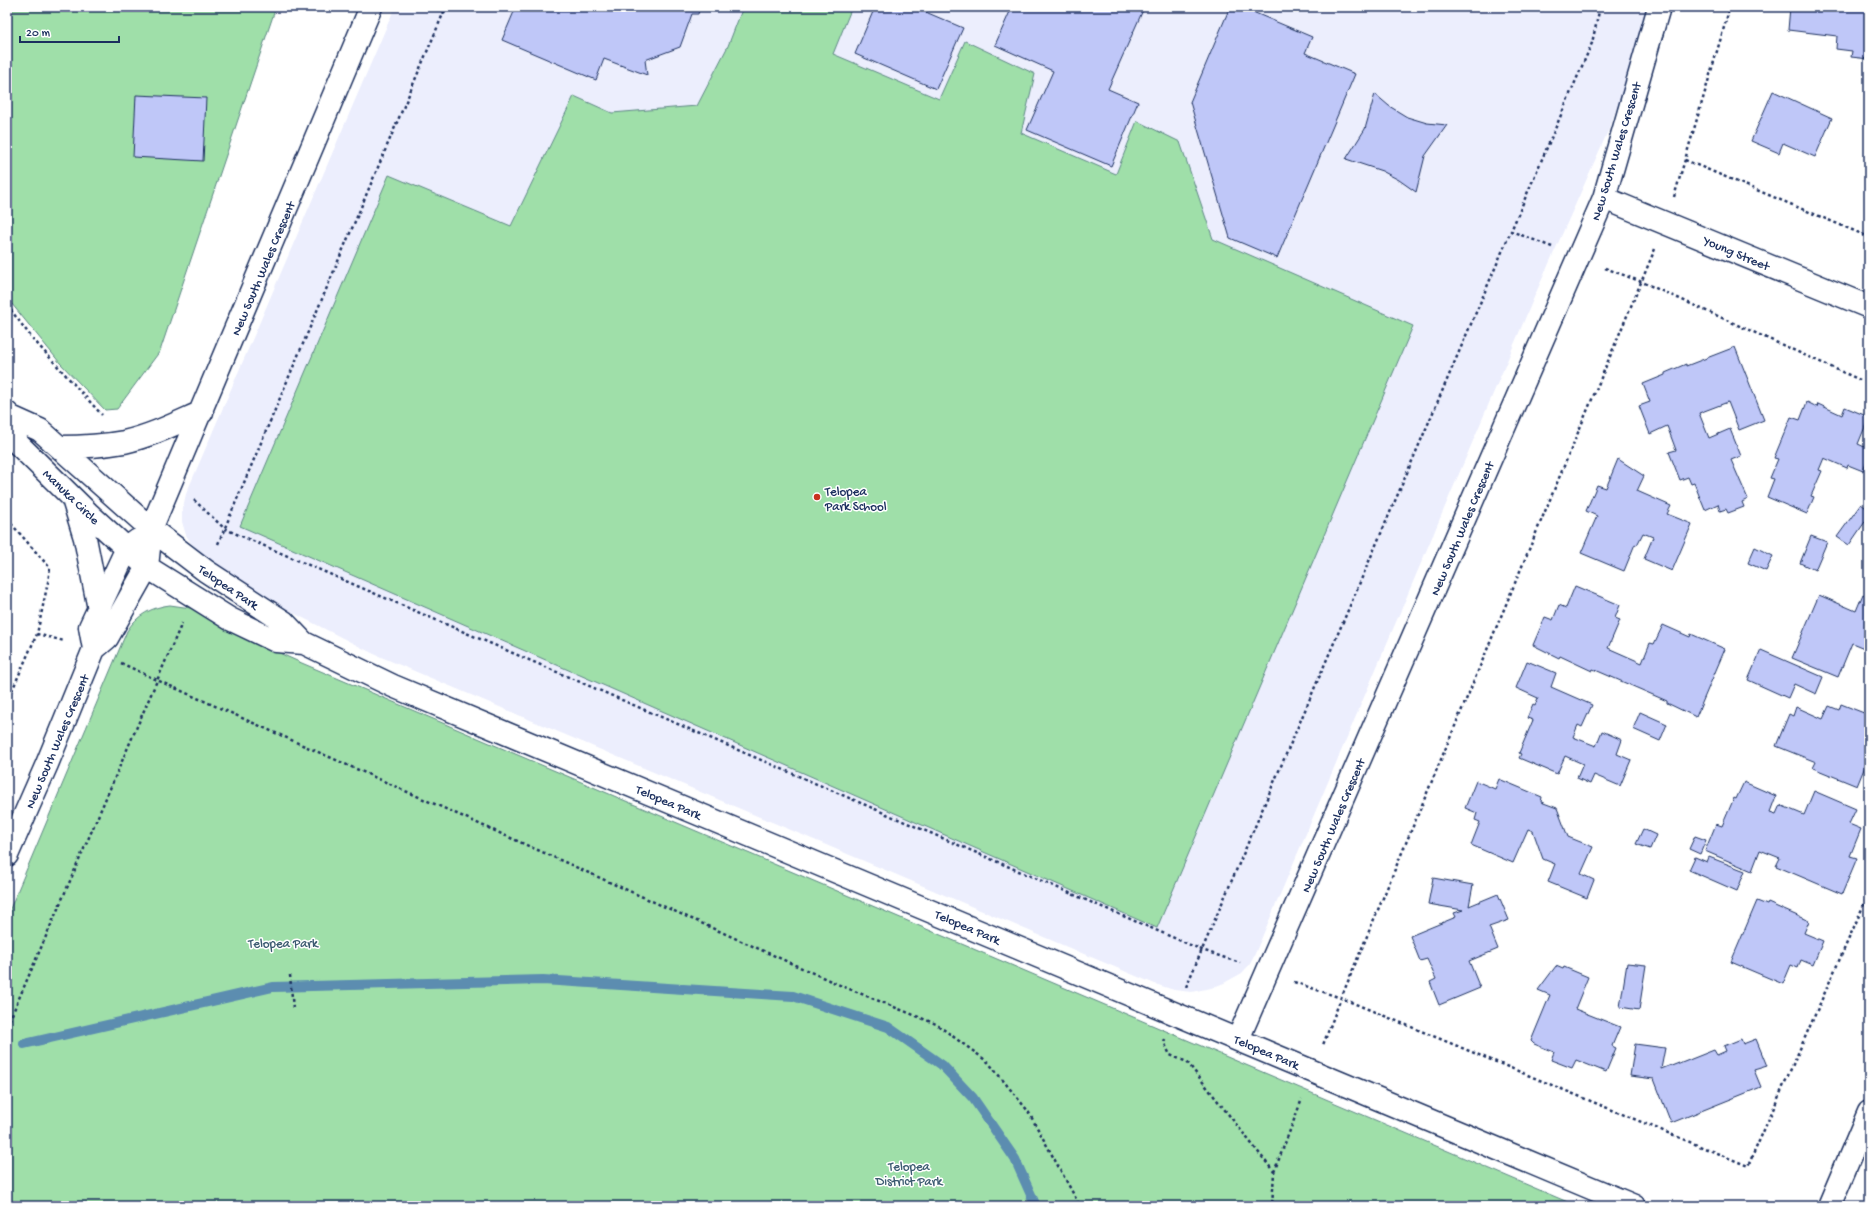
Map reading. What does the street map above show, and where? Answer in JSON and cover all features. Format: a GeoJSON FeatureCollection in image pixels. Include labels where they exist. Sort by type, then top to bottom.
{"type":"FeatureCollection","features":[{"type":"Feature","properties":{"kind":"street","name":"New South Wales Crescent"},"geometry":{"type":"LineString","coordinates":[[7,855],[47,764],[94,649],[107,638],[147,567],[152,529],[371,7]]}},
{"type":"Feature","properties":{"kind":"street","name":"New South Wales Crescent"},"geometry":{"type":"LineString","coordinates":[[1238,1040],[1604,198],[1659,7]]}},
{"type":"Feature","properties":{"kind":"street","name":"Young Street"},"geometry":{"type":"LineString","coordinates":[[1604,198],[1666,222],[1869,307]]}},
{"type":"Feature","properties":{"kind":"street"},"geometry":{"type":"LineString","coordinates":[[59,447],[93,447],[125,441],[170,426],[202,412]]}},
{"type":"Feature","properties":{"kind":"street","name":"Manuka Circle"},"geometry":{"type":"LineString","coordinates":[[9,415],[40,430],[152,529]]}},
{"type":"Feature","properties":{"kind":"street","name":"Manuka Circle"},"geometry":{"type":"LineString","coordinates":[[9,415],[17,443],[72,498],[147,567]]}},
{"type":"Feature","properties":{"kind":"street"},"geometry":{"type":"LineString","coordinates":[[72,498],[85,538],[99,609]]}},
{"type":"Feature","properties":{"kind":"street","name":"New South Wales Crescent"},"geometry":{"type":"LineString","coordinates":[[94,649],[90,627],[127,548],[152,529]]}},
{"type":"Feature","properties":{"kind":"street","name":"Telopea Park"},"geometry":{"type":"LineString","coordinates":[[152,529],[206,572],[284,622],[304,643],[393,686],[1175,1012],[1238,1040],[1634,1206]]}},
{"type":"Feature","properties":{"kind":"street","name":"Telopea Park"},"geometry":{"type":"LineString","coordinates":[[147,567],[230,619],[276,642],[304,643]]}},
{"type":"Feature","properties":{"kind":"street"},"geometry":{"type":"LineString","coordinates":[[1829,1206],[1869,1112]]}},
{"type":"Feature","properties":{"kind":"path"},"geometry":{"type":"LineString","coordinates":[[446,7],[225,529],[1202,950],[1341,998],[1748,1166],[1869,893]]}},
{"type":"Feature","properties":{"kind":"path"},"geometry":{"type":"LineString","coordinates":[[1272,1206],[1274,1172],[1187,1062],[1170,1055],[1164,1042],[1175,1012],[1592,43],[1600,7]]}},
{"type":"Feature","properties":{"kind":"path"},"geometry":{"type":"LineString","coordinates":[[1341,998],[1666,222],[1730,7]]}},
{"type":"Feature","properties":{"kind":"path"},"geometry":{"type":"LineString","coordinates":[[1685,160],[1869,236]]}},
{"type":"Feature","properties":{"kind":"path"},"geometry":{"type":"LineString","coordinates":[[1511,231],[1642,282],[1869,384]]}},
{"type":"Feature","properties":{"kind":"path"},"geometry":{"type":"LineString","coordinates":[[7,519],[50,568],[37,634],[7,702]]}},
{"type":"Feature","properties":{"kind":"path"},"geometry":{"type":"LineString","coordinates":[[37,634],[94,649],[157,680],[842,986],[936,1024],[988,1062],[1028,1111],[1080,1206]]}},
{"type":"Feature","properties":{"kind":"path"},"geometry":{"type":"LineString","coordinates":[[7,1026],[157,680]]}},
{"type":"Feature","properties":{"kind":"path"},"geometry":{"type":"LineString","coordinates":[[290,974],[293,1009]]}},
{"type":"Feature","properties":{"kind":"shaded area","name":"Telopea Park School"},"geometry":{"type":"Polygon","coordinates":[[[395,7],[1648,7],[1634,61],[1609,129],[1535,295],[1254,956],[1250,964],[1242,973],[1211,988],[1191,992],[1174,990],[1155,984],[374,654],[266,599],[213,563],[191,543],[186,535],[182,522],[182,512],[186,494],[395,7]]]}},
{"type":"Feature","properties":{"kind":"green space"},"geometry":{"type":"Polygon","coordinates":[[[7,7],[276,7],[160,351],[117,409],[105,410],[60,363],[7,298],[7,7]]]}},
{"type":"Feature","properties":{"kind":"green space","name":"Telopea Park School"},"geometry":{"type":"Polygon","coordinates":[[[743,7],[852,7],[833,54],[939,99],[965,41],[1035,74],[1021,133],[1116,174],[1137,121],[1180,142],[1213,239],[1413,326],[1157,928],[240,526],[389,175],[511,226],[574,96],[612,113],[697,106],[728,46],[743,7]]]}},
{"type":"Feature","properties":{"kind":"green space","name":"Telopea Park"},"geometry":{"type":"Polygon","coordinates":[[[170,605],[191,608],[259,644],[297,661],[1577,1206],[7,1206],[7,916],[127,631],[140,616],[151,610],[170,605]]]}},
{"type":"Feature","properties":{"kind":"building"},"geometry":{"type":"Polygon","coordinates":[[[516,7],[700,7],[698,14],[692,14],[680,47],[645,60],[647,75],[604,59],[596,80],[502,40],[516,7]]]}},
{"type":"Feature","properties":{"kind":"building"},"geometry":{"type":"Polygon","coordinates":[[[875,7],[914,7],[963,28],[936,89],[855,54],[875,7]]]}},
{"type":"Feature","properties":{"kind":"building"},"geometry":{"type":"Polygon","coordinates":[[[1012,7],[1136,7],[1143,10],[1108,89],[1138,102],[1111,166],[1027,130],[1053,71],[995,45],[1012,7]]]}},
{"type":"Feature","properties":{"kind":"building"},"geometry":{"type":"Polygon","coordinates":[[[1230,7],[1241,7],[1312,37],[1305,53],[1355,74],[1277,258],[1230,238],[1190,102],[1230,7]]]}},
{"type":"Feature","properties":{"kind":"building"},"geometry":{"type":"Polygon","coordinates":[[[1790,7],[1869,7],[1869,59],[1851,57],[1852,51],[1836,49],[1837,36],[1788,30],[1790,7]]]}},
{"type":"Feature","properties":{"kind":"building"},"geometry":{"type":"Polygon","coordinates":[[[1773,91],[1832,118],[1815,157],[1783,143],[1779,153],[1751,141],[1773,91]]]}},
{"type":"Feature","properties":{"kind":"building"},"geometry":{"type":"Polygon","coordinates":[[[1375,94],[1389,106],[1407,117],[1427,123],[1447,125],[1425,156],[1416,192],[1399,180],[1382,171],[1346,159],[1365,129],[1375,94]]]}},
{"type":"Feature","properties":{"kind":"building"},"geometry":{"type":"Polygon","coordinates":[[[136,95],[206,98],[203,161],[133,157],[136,95]]]}},
{"type":"Feature","properties":{"kind":"building"},"geometry":{"type":"Polygon","coordinates":[[[1735,347],[1764,420],[1739,430],[1728,402],[1699,413],[1709,438],[1730,429],[1741,456],[1731,460],[1748,499],[1742,502],[1744,507],[1728,513],[1726,509],[1720,511],[1718,504],[1705,510],[1694,483],[1691,484],[1688,477],[1680,480],[1669,452],[1676,450],[1667,426],[1650,434],[1639,406],[1650,402],[1643,384],[1686,364],[1686,366],[1735,347]]]}},
{"type":"Feature","properties":{"kind":"building"},"geometry":{"type":"Polygon","coordinates":[[[1807,402],[1817,407],[1818,404],[1842,415],[1845,407],[1869,417],[1858,444],[1869,449],[1869,456],[1863,471],[1848,465],[1847,468],[1824,458],[1819,470],[1822,471],[1811,496],[1814,497],[1807,514],[1767,497],[1774,479],[1770,478],[1778,459],[1774,458],[1791,417],[1800,420],[1807,402]]]}},
{"type":"Feature","properties":{"kind":"building"},"geometry":{"type":"Polygon","coordinates":[[[1618,459],[1644,476],[1637,491],[1671,506],[1667,514],[1692,524],[1672,571],[1644,559],[1653,537],[1643,533],[1637,545],[1635,544],[1624,571],[1581,553],[1597,516],[1586,511],[1597,485],[1606,488],[1618,459]]]}},
{"type":"Feature","properties":{"kind":"building"},"geometry":{"type":"Polygon","coordinates":[[[1861,504],[1869,510],[1869,516],[1849,545],[1837,537],[1861,504]]]}},
{"type":"Feature","properties":{"kind":"building"},"geometry":{"type":"Polygon","coordinates":[[[1811,536],[1827,542],[1815,570],[1800,563],[1811,536]]]}},
{"type":"Feature","properties":{"kind":"building"},"geometry":{"type":"Polygon","coordinates":[[[1755,547],[1773,556],[1766,571],[1748,563],[1755,547]]]}},
{"type":"Feature","properties":{"kind":"building"},"geometry":{"type":"Polygon","coordinates":[[[1575,586],[1620,605],[1615,618],[1620,620],[1608,648],[1642,663],[1650,643],[1654,644],[1663,625],[1690,637],[1691,634],[1725,649],[1696,717],[1667,703],[1667,701],[1593,669],[1592,671],[1560,656],[1559,658],[1533,645],[1545,617],[1553,620],[1559,605],[1566,608],[1575,586]]]}},
{"type":"Feature","properties":{"kind":"building"},"geometry":{"type":"Polygon","coordinates":[[[1863,594],[1869,597],[1869,650],[1852,643],[1838,677],[1792,658],[1819,595],[1856,611],[1863,594]]]}},
{"type":"Feature","properties":{"kind":"building"},"geometry":{"type":"Polygon","coordinates":[[[1761,650],[1823,677],[1816,694],[1794,684],[1788,698],[1748,680],[1761,650]]]}},
{"type":"Feature","properties":{"kind":"building"},"geometry":{"type":"Polygon","coordinates":[[[1527,661],[1556,673],[1551,687],[1592,705],[1582,727],[1578,725],[1573,737],[1596,746],[1602,731],[1622,740],[1617,754],[1631,760],[1620,786],[1594,775],[1590,784],[1577,778],[1583,764],[1565,756],[1557,774],[1519,758],[1521,754],[1519,753],[1533,720],[1527,718],[1533,704],[1535,705],[1538,698],[1516,688],[1527,661]]]}},
{"type":"Feature","properties":{"kind":"building"},"geometry":{"type":"Polygon","coordinates":[[[1841,704],[1869,715],[1869,765],[1866,764],[1857,786],[1813,768],[1816,762],[1776,746],[1789,714],[1793,716],[1796,707],[1823,719],[1829,706],[1839,710],[1841,704]]]}},
{"type":"Feature","properties":{"kind":"building"},"geometry":{"type":"Polygon","coordinates":[[[1640,712],[1667,724],[1660,741],[1633,729],[1640,712]]]}},
{"type":"Feature","properties":{"kind":"building"},"geometry":{"type":"Polygon","coordinates":[[[1499,779],[1542,797],[1541,802],[1557,808],[1568,837],[1593,847],[1581,874],[1594,880],[1587,898],[1548,882],[1555,864],[1543,859],[1533,831],[1528,829],[1513,863],[1471,845],[1480,822],[1475,820],[1477,813],[1465,808],[1476,781],[1495,789],[1499,779]]]}},
{"type":"Feature","properties":{"kind":"building"},"geometry":{"type":"Polygon","coordinates":[[[1744,782],[1776,796],[1770,812],[1776,814],[1780,805],[1804,815],[1814,791],[1856,809],[1849,824],[1861,829],[1850,856],[1857,858],[1842,894],[1776,866],[1780,858],[1760,850],[1752,871],[1705,851],[1716,824],[1722,826],[1734,798],[1736,799],[1744,782]]]}},
{"type":"Feature","properties":{"kind":"building"},"geometry":{"type":"Polygon","coordinates":[[[1643,829],[1656,835],[1650,849],[1636,844],[1643,829]]]}},
{"type":"Feature","properties":{"kind":"building"},"geometry":{"type":"Polygon","coordinates":[[[1695,836],[1706,840],[1700,854],[1689,849],[1695,836]]]}},
{"type":"Feature","properties":{"kind":"building"},"geometry":{"type":"Polygon","coordinates":[[[1695,857],[1707,862],[1709,857],[1745,871],[1737,891],[1689,870],[1695,857]]]}},
{"type":"Feature","properties":{"kind":"building"},"geometry":{"type":"Polygon","coordinates":[[[1433,878],[1473,885],[1469,906],[1498,894],[1509,920],[1489,927],[1498,949],[1469,961],[1480,988],[1439,1005],[1430,982],[1436,979],[1427,959],[1420,961],[1410,936],[1456,917],[1454,913],[1463,910],[1428,904],[1433,878]]]}},
{"type":"Feature","properties":{"kind":"building"},"geometry":{"type":"Polygon","coordinates":[[[1757,901],[1767,905],[1768,903],[1809,921],[1804,933],[1823,941],[1813,965],[1801,960],[1798,968],[1791,965],[1783,984],[1731,962],[1757,901]]]}},
{"type":"Feature","properties":{"kind":"building"},"geometry":{"type":"Polygon","coordinates":[[[1627,963],[1646,965],[1639,1010],[1620,1007],[1627,963]]]}},
{"type":"Feature","properties":{"kind":"building"},"geometry":{"type":"Polygon","coordinates":[[[1556,966],[1563,969],[1564,967],[1588,977],[1575,1009],[1620,1027],[1612,1046],[1616,1048],[1606,1072],[1576,1060],[1572,1068],[1551,1060],[1554,1052],[1534,1044],[1531,1041],[1550,995],[1538,990],[1556,966]]]}},
{"type":"Feature","properties":{"kind":"building"},"geometry":{"type":"Polygon","coordinates":[[[1741,1039],[1743,1044],[1756,1039],[1767,1066],[1754,1070],[1761,1087],[1671,1123],[1654,1079],[1630,1076],[1635,1044],[1665,1048],[1661,1069],[1679,1062],[1679,1064],[1714,1050],[1717,1055],[1726,1051],[1724,1046],[1741,1039]]]}},
{"type":"Feature","properties":{"kind":"waterway"},"geometry":{"type":"LineString","coordinates":[[24,1044],[273,987],[543,980],[793,996],[888,1027],[942,1065],[973,1098],[1015,1159],[1036,1206]]}},
{"type":"Feature","properties":{"kind":"place","name":"Telopea Park School"},"geometry":{"type":"Point","coordinates":[817,497]}},
{"type":"Feature","properties":{"kind":"park label","name":"Telopea District Park"},"geometry":{"type":"Point","coordinates":[909,1172]}}]}
